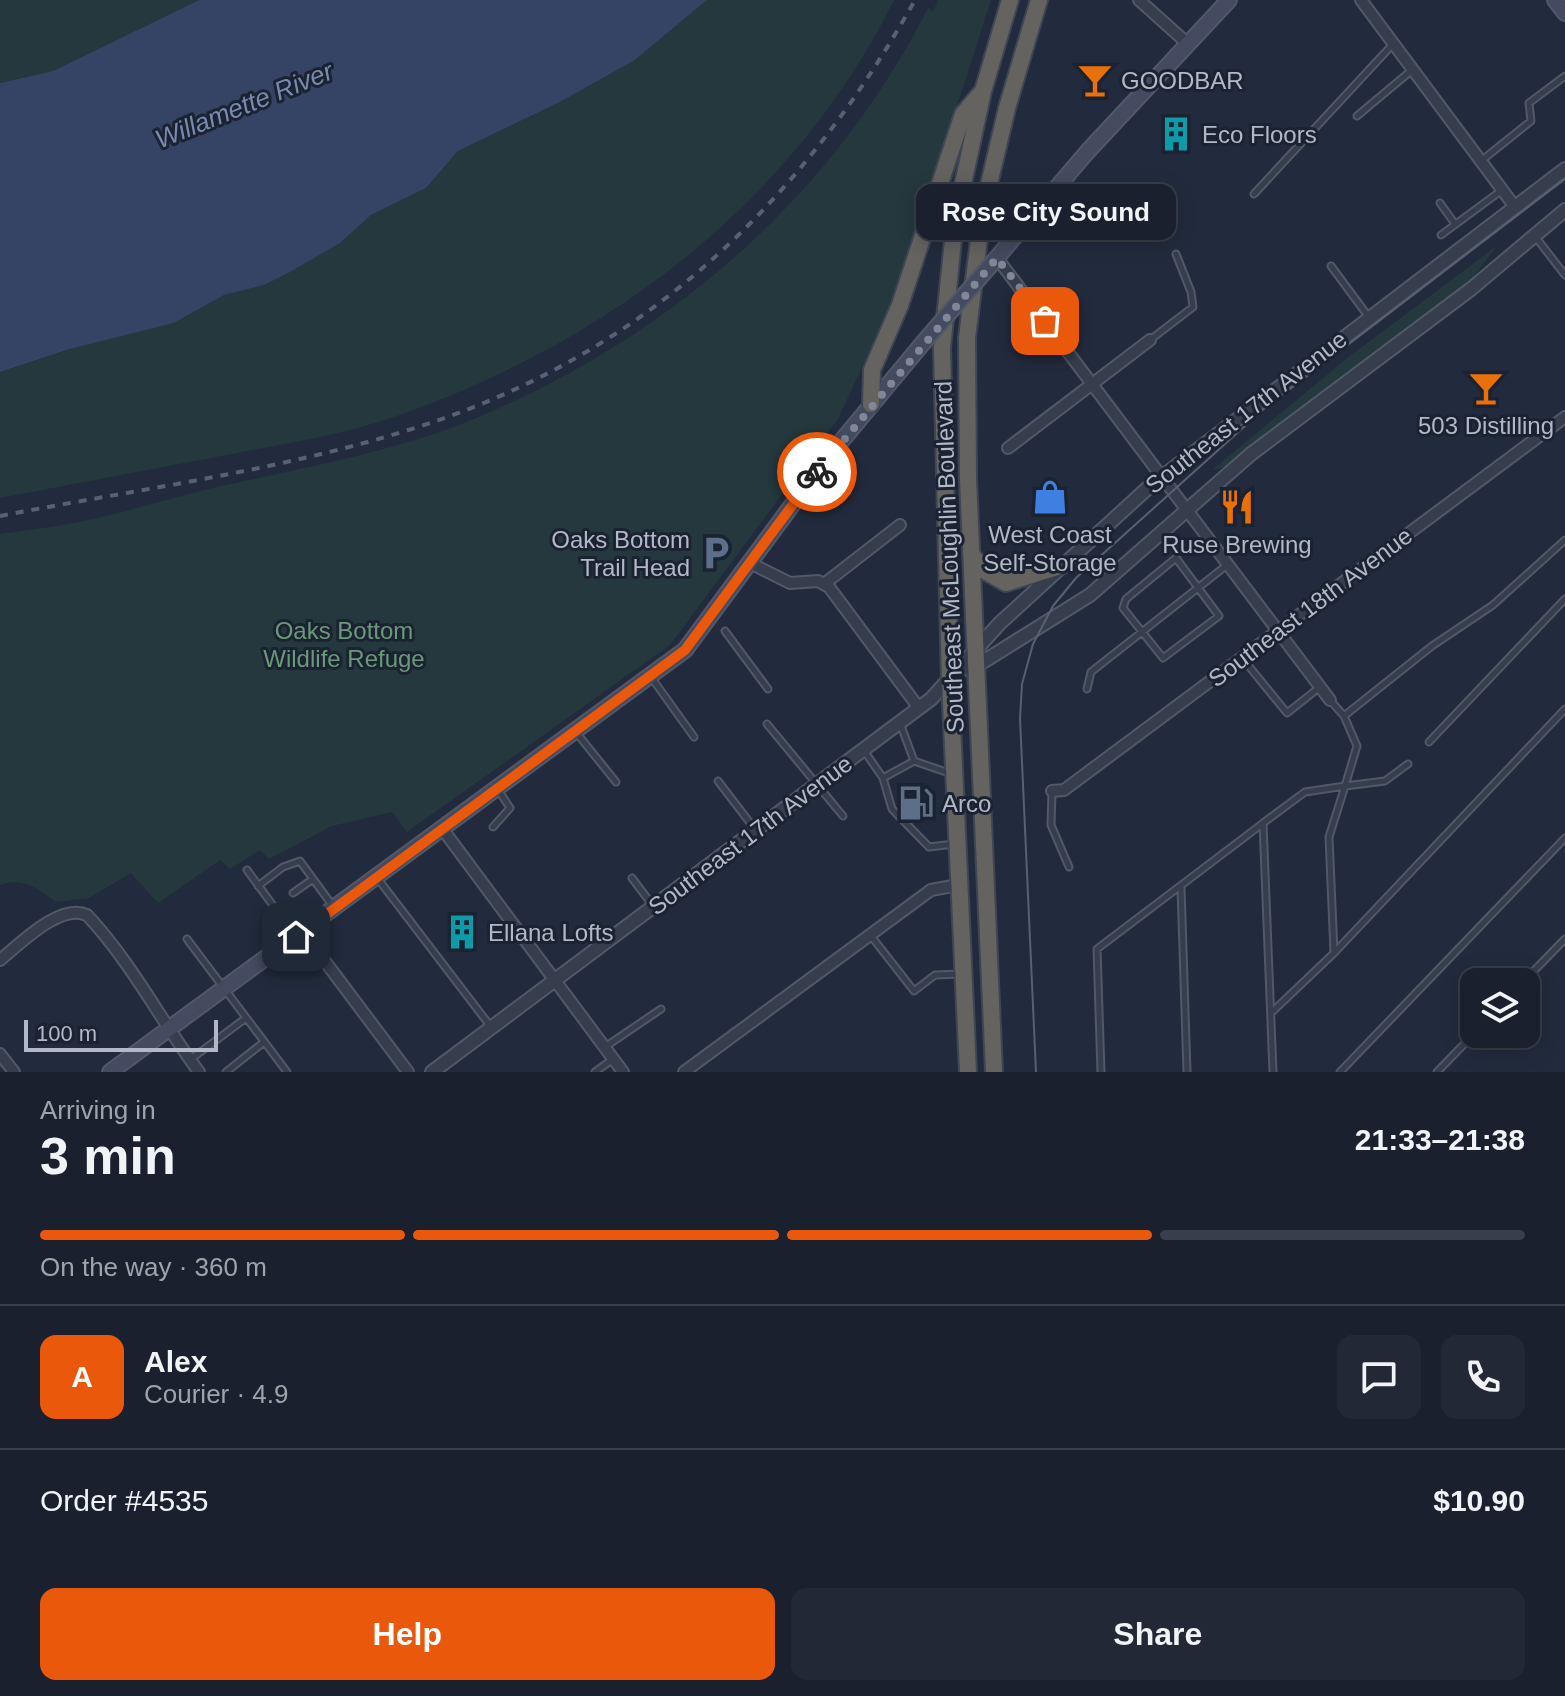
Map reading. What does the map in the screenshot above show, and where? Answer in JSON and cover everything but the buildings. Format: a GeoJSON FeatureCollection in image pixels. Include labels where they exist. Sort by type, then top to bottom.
{"type":"FeatureCollection","features":[{"type":"Feature","properties":{"kind":"highway","name":"Southeast McLoughlin Boulevard"},"geometry":{"type":"LineString","coordinates":[[968,1072],[950,681],[942,348],[955,221],[983,91],[1010,0]]}},
{"type":"Feature","properties":{"kind":"highway","name":"Southeast McLoughlin Boulevard"},"geometry":{"type":"LineString","coordinates":[[994,1072],[966,386],[975,253],[1007,108],[1039,0]]}},
{"type":"Feature","properties":{"kind":"highway"},"geometry":{"type":"LineString","coordinates":[[871,404],[872,370],[900,305],[963,114],[983,91]]}},
{"type":"Feature","properties":{"kind":"highway"},"geometry":{"type":"LineString","coordinates":[[971,553],[985,571],[1006,583],[1063,565]]}},
{"type":"Feature","properties":{"kind":"main road"},"geometry":{"type":"LineString","coordinates":[[110,1072],[685,650],[871,404],[1088,151],[1229,0]]}},
{"type":"Feature","properties":{"kind":"main road"},"geometry":{"type":"LineString","coordinates":[[1555,0],[1565,13]]}},
{"type":"Feature","properties":{"kind":"street"},"geometry":{"type":"LineString","coordinates":[[1361,0],[1515,207]]}},
{"type":"Feature","properties":{"kind":"street"},"geometry":{"type":"LineString","coordinates":[[1146,2],[1188,44]]}},
{"type":"Feature","properties":{"kind":"street","name":"Southeast 17th Avenue"},"geometry":{"type":"LineString","coordinates":[[975,660],[1000,623],[1161,477],[1565,169]]}},
{"type":"Feature","properties":{"kind":"street","name":"Southeast 17th Avenue"},"geometry":{"type":"LineString","coordinates":[[432,1072],[919,708],[975,660],[1090,595],[1251,454],[1471,289],[1565,210]]}},
{"type":"Feature","properties":{"kind":"street"},"geometry":{"type":"LineString","coordinates":[[996,260],[1330,700]]}},
{"type":"Feature","properties":{"kind":"street"},"geometry":{"type":"LineString","coordinates":[[1008,448],[1150,340]]}},
{"type":"Feature","properties":{"kind":"street","name":"Southeast 18th Avenue"},"geometry":{"type":"LineString","coordinates":[[1052,791],[1064,790],[1565,417]]}},
{"type":"Feature","properties":{"kind":"street"},"geometry":{"type":"LineString","coordinates":[[750,563],[790,583],[824,584],[900,525]]}},
{"type":"Feature","properties":{"kind":"street"},"geometry":{"type":"LineString","coordinates":[[824,584],[835,594],[919,708]]}},
{"type":"Feature","properties":{"kind":"street"},"geometry":{"type":"LineString","coordinates":[[441,827],[623,1072]]}},
{"type":"Feature","properties":{"kind":"street"},"geometry":{"type":"LineString","coordinates":[[684,1072],[931,890],[958,885]]}},
{"type":"Feature","properties":{"kind":"street"},"geometry":{"type":"LineString","coordinates":[[0,960],[61,915],[79,911],[87,915],[165,1017],[199,1072]]}},
{"type":"Feature","properties":{"kind":"street"},"geometry":{"type":"LineString","coordinates":[[299,934],[408,1072]]}},
{"type":"Feature","properties":{"kind":"street"},"geometry":{"type":"LineString","coordinates":[[0,1054],[8,1070]]}},
{"type":"Feature","properties":{"kind":"lane"},"geometry":{"type":"LineString","coordinates":[[1254,194],[1393,43]]}},
{"type":"Feature","properties":{"kind":"lane"},"geometry":{"type":"LineString","coordinates":[[1357,116],[1413,69]]}},
{"type":"Feature","properties":{"kind":"lane"},"geometry":{"type":"LineString","coordinates":[[1481,161],[1531,121],[1529,103],[1565,76]]}},
{"type":"Feature","properties":{"kind":"lane"},"geometry":{"type":"LineString","coordinates":[[1441,235],[1503,189]]}},
{"type":"Feature","properties":{"kind":"lane"},"geometry":{"type":"LineString","coordinates":[[1440,203],[1455,224]]}},
{"type":"Feature","properties":{"kind":"lane"},"geometry":{"type":"LineString","coordinates":[[1533,234],[1565,275]]}},
{"type":"Feature","properties":{"kind":"lane"},"geometry":{"type":"LineString","coordinates":[[1150,340],[1193,307],[1191,292],[1176,254]]}},
{"type":"Feature","properties":{"kind":"lane"},"geometry":{"type":"LineString","coordinates":[[1331,266],[1369,317]]}},
{"type":"Feature","properties":{"kind":"lane"},"geometry":{"type":"LineString","coordinates":[[1344,716],[1432,646],[1493,605],[1565,540]]}},
{"type":"Feature","properties":{"kind":"lane"},"geometry":{"type":"LineString","coordinates":[[1176,558],[1219,616],[1163,658],[1141,631],[1123,608],[1126,599],[1176,558]]}},
{"type":"Feature","properties":{"kind":"lane"},"geometry":{"type":"LineString","coordinates":[[1087,689],[1091,672],[1228,565]]}},
{"type":"Feature","properties":{"kind":"lane"},"geometry":{"type":"LineString","coordinates":[[1429,742],[1565,599]]}},
{"type":"Feature","properties":{"kind":"lane"},"geometry":{"type":"LineString","coordinates":[[725,631],[768,689]]}},
{"type":"Feature","properties":{"kind":"lane"},"geometry":{"type":"LineString","coordinates":[[1243,658],[1287,713],[1320,687]]}},
{"type":"Feature","properties":{"kind":"lane"},"geometry":{"type":"LineString","coordinates":[[650,676],[694,737]]}},
{"type":"Feature","properties":{"kind":"lane"},"geometry":{"type":"LineString","coordinates":[[1330,700],[1344,716],[1357,746],[1329,837],[1334,953]]}},
{"type":"Feature","properties":{"kind":"lane"},"geometry":{"type":"LineString","coordinates":[[1271,1013],[1334,953],[1565,709]]}},
{"type":"Feature","properties":{"kind":"lane"},"geometry":{"type":"LineString","coordinates":[[900,722],[914,761]]}},
{"type":"Feature","properties":{"kind":"lane"},"geometry":{"type":"LineString","coordinates":[[767,724],[815,786],[843,816]]}},
{"type":"Feature","properties":{"kind":"lane"},"geometry":{"type":"LineString","coordinates":[[575,730],[616,782]]}},
{"type":"Feature","properties":{"kind":"lane"},"geometry":{"type":"LineString","coordinates":[[863,749],[883,778],[892,809],[929,847],[957,844]]}},
{"type":"Feature","properties":{"kind":"lane"},"geometry":{"type":"LineString","coordinates":[[883,778],[914,761],[954,775]]}},
{"type":"Feature","properties":{"kind":"lane"},"geometry":{"type":"LineString","coordinates":[[1101,1072],[1097,949],[1305,792],[1385,781],[1408,764]]}},
{"type":"Feature","properties":{"kind":"lane"},"geometry":{"type":"LineString","coordinates":[[718,781],[756,830]]}},
{"type":"Feature","properties":{"kind":"lane"},"geometry":{"type":"LineString","coordinates":[[493,827],[510,808],[496,787]]}},
{"type":"Feature","properties":{"kind":"lane"},"geometry":{"type":"LineString","coordinates":[[1052,791],[1051,825],[1069,867]]}},
{"type":"Feature","properties":{"kind":"lane"},"geometry":{"type":"LineString","coordinates":[[1263,823],[1273,1072]]}},
{"type":"Feature","properties":{"kind":"lane"},"geometry":{"type":"LineString","coordinates":[[1340,1072],[1565,838]]}},
{"type":"Feature","properties":{"kind":"lane"},"geometry":{"type":"LineString","coordinates":[[258,886],[283,867],[300,861],[335,909]]}},
{"type":"Feature","properties":{"kind":"lane"},"geometry":{"type":"LineString","coordinates":[[247,870],[299,934]]}},
{"type":"Feature","properties":{"kind":"lane"},"geometry":{"type":"LineString","coordinates":[[378,878],[492,1028]]}},
{"type":"Feature","properties":{"kind":"lane"},"geometry":{"type":"LineString","coordinates":[[632,878],[654,907]]}},
{"type":"Feature","properties":{"kind":"lane"},"geometry":{"type":"LineString","coordinates":[[293,893],[313,879]]}},
{"type":"Feature","properties":{"kind":"lane"},"geometry":{"type":"LineString","coordinates":[[1181,887],[1187,1072]]}},
{"type":"Feature","properties":{"kind":"lane"},"geometry":{"type":"LineString","coordinates":[[870,936],[914,991],[935,975],[962,974]]}},
{"type":"Feature","properties":{"kind":"lane"},"geometry":{"type":"LineString","coordinates":[[187,939],[287,1072]]}},
{"type":"Feature","properties":{"kind":"lane"},"geometry":{"type":"LineString","coordinates":[[1537,968],[1565,939]]}},
{"type":"Feature","properties":{"kind":"lane"},"geometry":{"type":"LineString","coordinates":[[605,1048],[661,1009]]}},
{"type":"Feature","properties":{"kind":"lane"},"geometry":{"type":"LineString","coordinates":[[190,1060],[246,1018]]}},
{"type":"Feature","properties":{"kind":"lane"},"geometry":{"type":"LineString","coordinates":[[226,1072],[264,1042]]}},
{"type":"Feature","properties":{"kind":"lane"},"geometry":{"type":"LineString","coordinates":[[1437,1072],[1460,1048]]}},
{"type":"Feature","properties":{"kind":"lane"},"geometry":{"type":"LineString","coordinates":[[595,1072],[613,1059]]}},
{"type":"Feature","properties":{"kind":"green space"},"geometry":{"type":"Polygon","coordinates":[[[0,0],[199,0],[53,71],[0,83],[0,0]]]}},
{"type":"Feature","properties":{"kind":"green space"},"geometry":{"type":"Polygon","coordinates":[[[707,0],[894,0],[852,74],[802,142],[745,204],[682,260],[614,310],[541,353],[464,390],[385,420],[309,439],[0,498],[0,372],[70,349],[174,323],[224,295],[264,285],[340,243],[371,215],[426,188],[458,151],[560,102],[635,60],[707,0]]]}},
{"type":"Feature","properties":{"kind":"green space","name":"Oaks Bottom Wildlife Refuge"},"geometry":{"type":"Polygon","coordinates":[[[938,0],[991,0],[898,290],[838,419],[670,645],[407,832],[392,812],[332,826],[269,859],[260,850],[230,869],[220,860],[158,903],[131,873],[89,898],[56,902],[23,883],[0,885],[0,534],[100,517],[346,459],[444,430],[547,385],[615,346],[679,302],[739,253],[794,199],[845,140],[889,76],[928,8],[933,12],[938,0]]]}},
{"type":"Feature","properties":{"kind":"green space"},"geometry":{"type":"Polygon","coordinates":[[[1498,245],[1472,279],[1438,309],[1226,467],[1212,470],[1351,355],[1498,245]]]}},
{"type":"Feature","properties":{"kind":"water","name":"Willamette River"},"geometry":{"type":"Polygon","coordinates":[[[199,0],[707,0],[635,60],[560,102],[458,151],[426,188],[371,215],[340,243],[290,272],[264,285],[224,295],[174,323],[70,349],[0,372],[0,83],[53,71],[199,0]]]}},
{"type":"Feature","properties":{"kind":"tram line"},"geometry":{"type":"LineString","coordinates":[[1036,1072],[1020,718],[1022,684],[1033,644],[1053,606],[1076,578],[1265,408],[1565,179]]}},
{"type":"Feature","properties":{"kind":"railway"},"geometry":{"type":"LineString","coordinates":[[0,516],[253,469],[353,446],[486,402],[564,364],[636,320],[702,268],[763,210],[818,146],[869,76],[915,0]]}},
{"type":"Feature","properties":{"kind":"way so far"},"geometry":{"type":"LineString","coordinates":[[817,472],[871,404],[997,258],[1045,321]]}},
{"type":"Feature","properties":{"kind":"place","name":"GOODBAR"},"geometry":{"type":"Point","coordinates":[1095,80]}},
{"type":"Feature","properties":{"kind":"place","name":"Eco Floors"},"geometry":{"type":"Point","coordinates":[1176,134]}},
{"type":"Feature","properties":{"kind":"place","name":"Rose City Sound"},"geometry":{"type":"Point","coordinates":[1045,321]}},
{"type":"Feature","properties":{"kind":"place","name":"503 Distilling"},"geometry":{"type":"Point","coordinates":[1486,388]}},
{"type":"Feature","properties":{"kind":"place","name":"West Coast Self-Storage"},"geometry":{"type":"Point","coordinates":[1050,497]}},
{"type":"Feature","properties":{"kind":"place","name":"Ruse Brewing"},"geometry":{"type":"Point","coordinates":[1237,507]}},
{"type":"Feature","properties":{"kind":"place","name":"Oaks Bottom Trail Head"},"geometry":{"type":"Point","coordinates":[716,553]}},
{"type":"Feature","properties":{"kind":"place","name":"Arco"},"geometry":{"type":"Point","coordinates":[916,803]}},
{"type":"Feature","properties":{"kind":"place","name":"Ellana Lofts"},"geometry":{"type":"Point","coordinates":[462,932]}},
{"type":"Feature","properties":{"kind":"route"},"geometry":{"type":"LineString","coordinates":[[296,937],[378,878],[441,827],[685,650],[817,472]]}}]}
